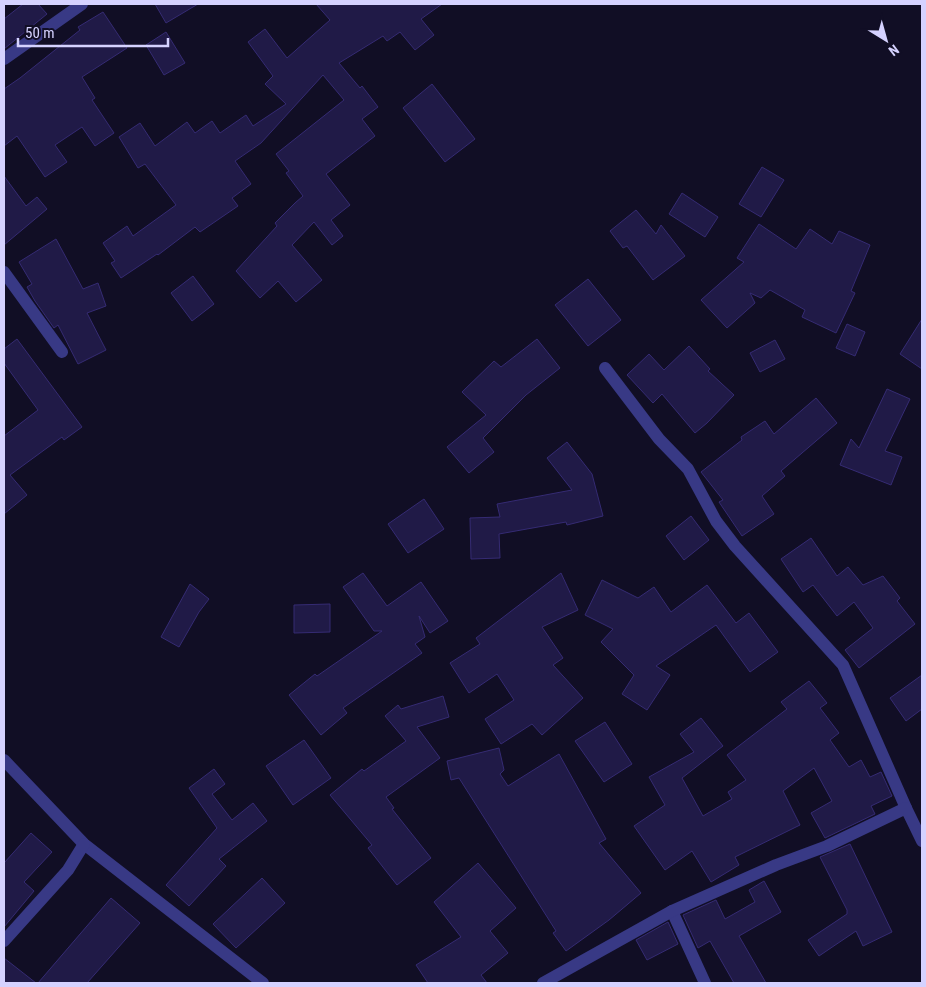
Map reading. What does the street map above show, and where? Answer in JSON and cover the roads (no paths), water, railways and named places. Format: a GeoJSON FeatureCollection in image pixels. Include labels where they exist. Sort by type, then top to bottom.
{"type":"FeatureCollection","features":[{"type":"Feature","properties":{"kind":"street"},"geometry":{"type":"LineString","coordinates":[[4,59],[82,4]]}},
{"type":"Feature","properties":{"kind":"street"},"geometry":{"type":"LineString","coordinates":[[4,272],[62,352]]}},
{"type":"Feature","properties":{"kind":"street"},"geometry":{"type":"LineString","coordinates":[[605,368],[659,439],[688,470],[716,521],[735,546],[843,665],[922,840]]}},
{"type":"Feature","properties":{"kind":"street"},"geometry":{"type":"LineString","coordinates":[[4,760],[84,844],[263,983]]}},
{"type":"Feature","properties":{"kind":"street"},"geometry":{"type":"LineString","coordinates":[[543,983],[672,911],[776,865],[827,846],[906,808]]}},
{"type":"Feature","properties":{"kind":"street"},"geometry":{"type":"LineString","coordinates":[[4,941],[68,870],[84,844]]}},
{"type":"Feature","properties":{"kind":"street"},"geometry":{"type":"LineString","coordinates":[[672,911],[704,983]]}}]}
